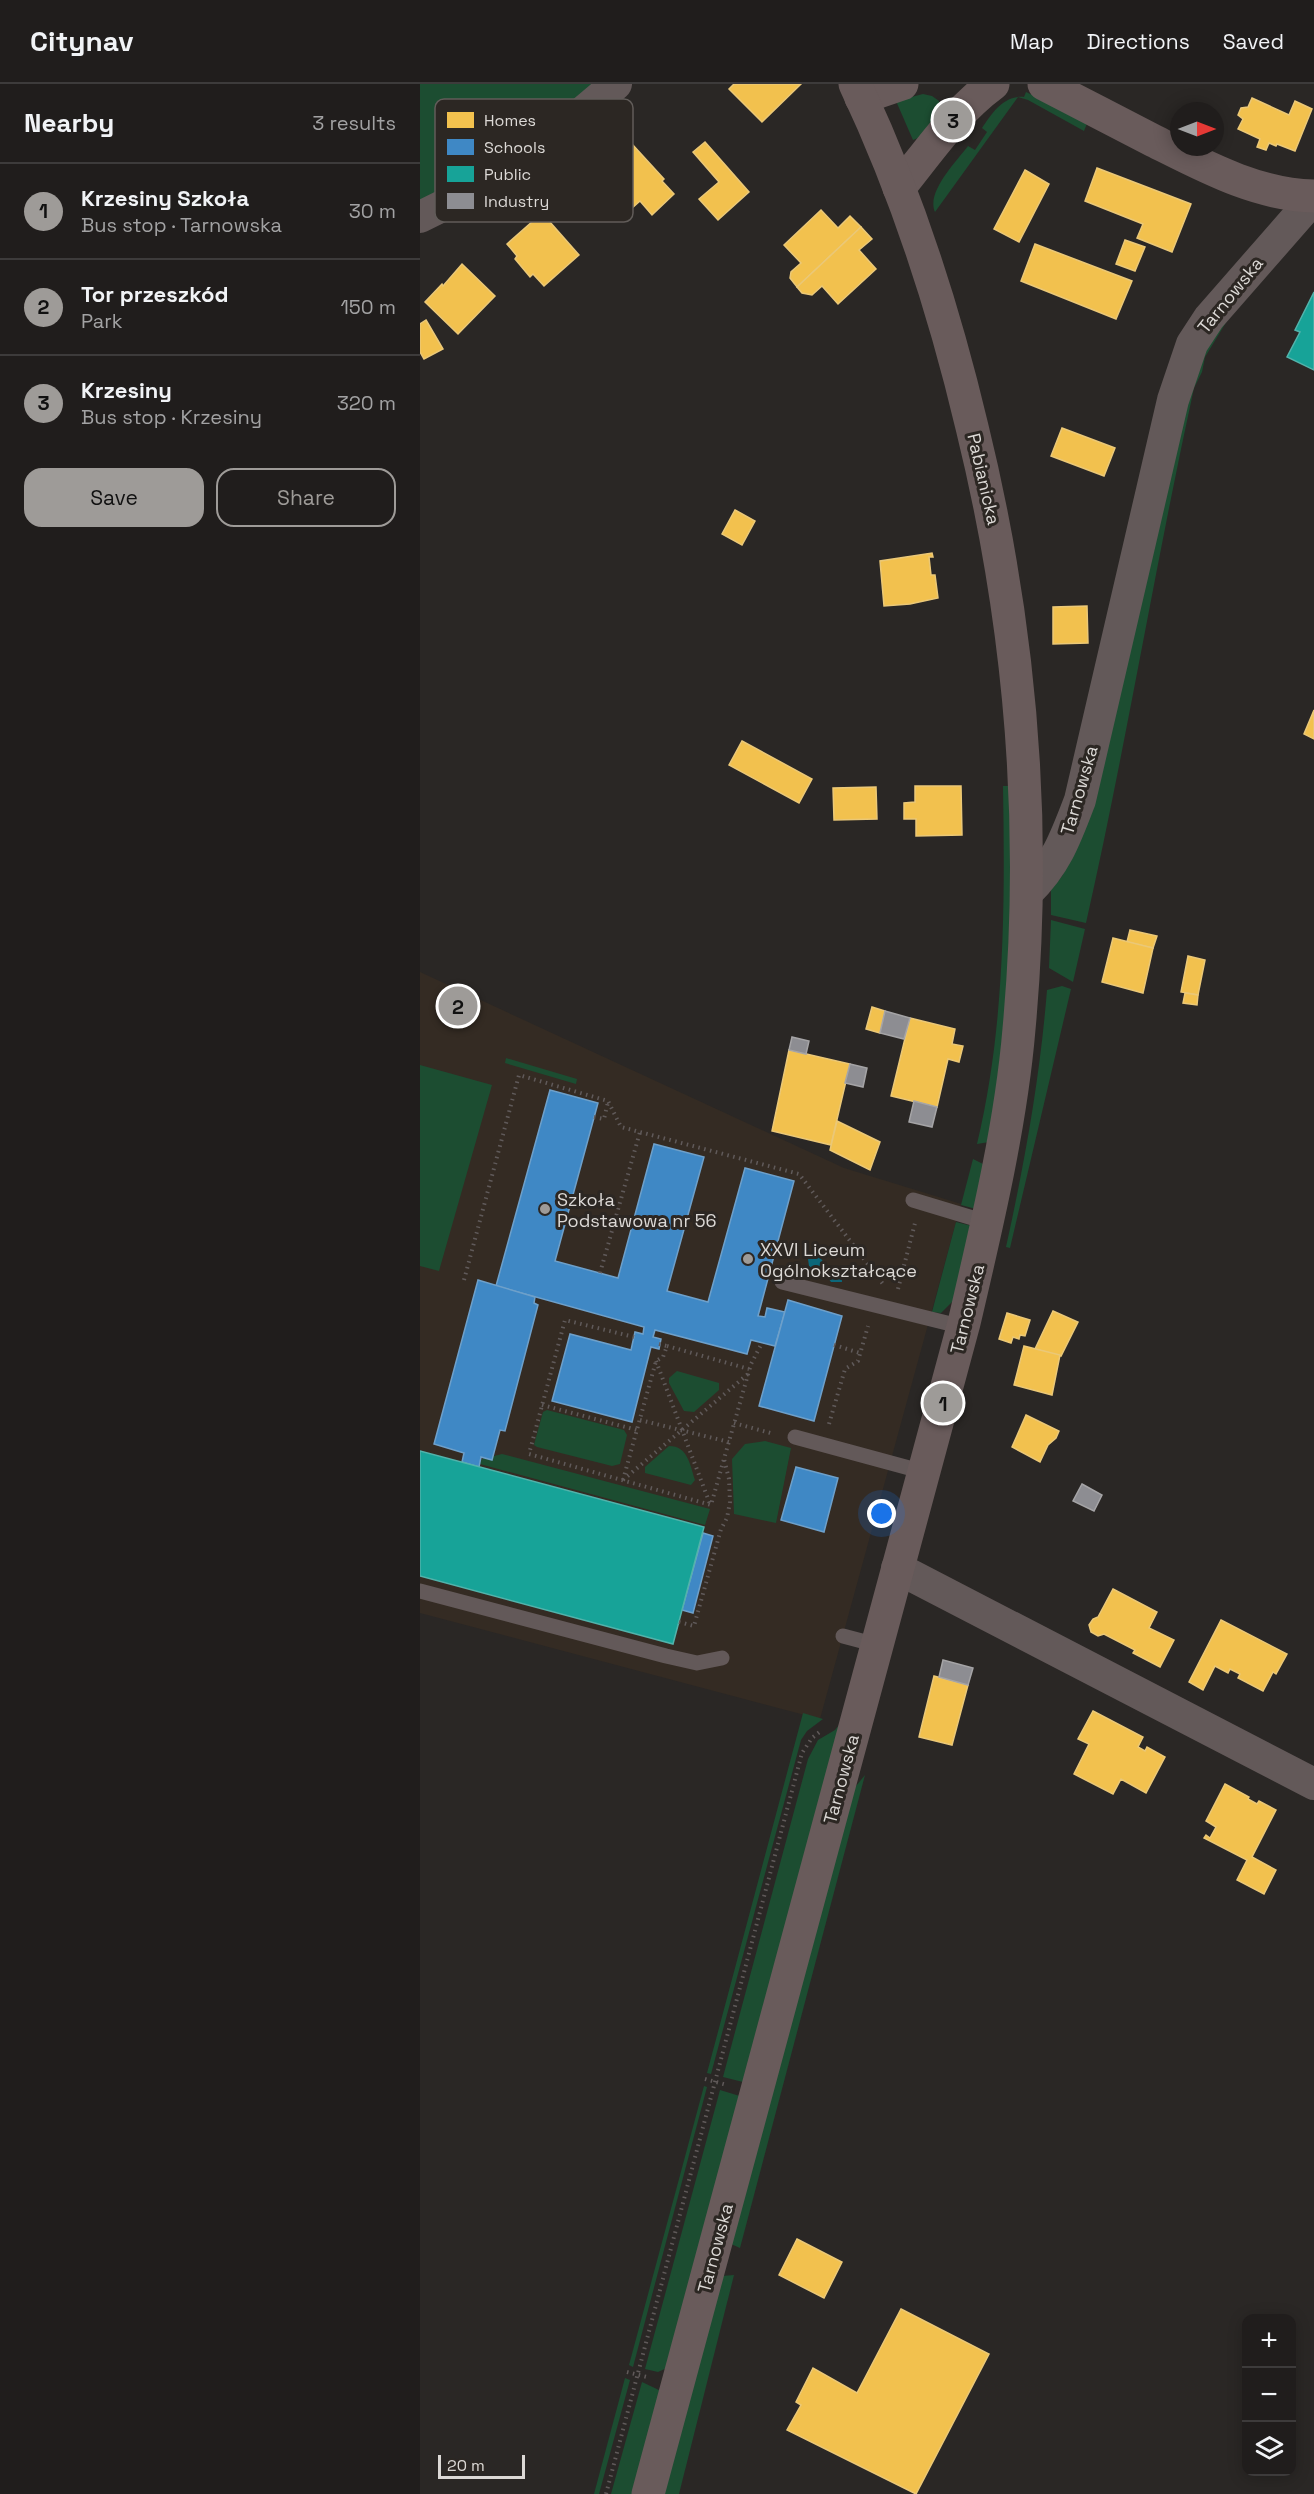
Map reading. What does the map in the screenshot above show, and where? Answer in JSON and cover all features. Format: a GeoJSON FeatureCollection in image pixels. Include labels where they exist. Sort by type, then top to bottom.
{"type":"FeatureCollection","features":[{"type":"Feature","properties":{"kind":"street"},"geometry":{"type":"LineString","coordinates":[[597,99],[615,84]]}},
{"type":"Feature","properties":{"kind":"street"},"geometry":{"type":"LineString","coordinates":[[858,91],[902,84]]}},
{"type":"Feature","properties":{"kind":"street"},"geometry":{"type":"LineString","coordinates":[[899,188],[953,120],[972,99],[993,84]]}},
{"type":"Feature","properties":{"kind":"street"},"geometry":{"type":"LineString","coordinates":[[1044,84],[1197,162],[1245,182],[1292,196],[1314,197]]}},
{"type":"Feature","properties":{"kind":"street","name":"Pabianicka"},"geometry":{"type":"LineString","coordinates":[[858,91],[899,188],[937,293],[956,358],[999,546],[1013,635],[1023,729],[1027,893]]}},
{"type":"Feature","properties":{"kind":"street","name":"Tarnowska"},"geometry":{"type":"LineString","coordinates":[[648,2494],[963,1328],[1009,1102],[1019,1029],[1027,893],[1046,875],[1062,847],[1080,800],[1173,400],[1192,344],[1234,286],[1314,197]]}},
{"type":"Feature","properties":{"kind":"street"},"geometry":{"type":"LineString","coordinates":[[420,218],[435,210]]}},
{"type":"Feature","properties":{"kind":"street"},"geometry":{"type":"LineString","coordinates":[[897,1568],[1314,1784]]}},
{"type":"Feature","properties":{"kind":"lane"},"geometry":{"type":"LineString","coordinates":[[917,1201],[986,1222]]}},
{"type":"Feature","properties":{"kind":"lane"},"geometry":{"type":"LineString","coordinates":[[782,1282],[963,1328]]}},
{"type":"Feature","properties":{"kind":"lane"},"geometry":{"type":"LineString","coordinates":[[795,1437],[924,1472]]}},
{"type":"Feature","properties":{"kind":"lane"},"geometry":{"type":"LineString","coordinates":[[420,1591],[697,1663],[722,1658]]}},
{"type":"Feature","properties":{"kind":"lane"},"geometry":{"type":"LineString","coordinates":[[843,1636],[877,1645]]}},
{"type":"Feature","properties":{"kind":"path"},"geometry":{"type":"LineString","coordinates":[[464,1280],[519,1075],[608,1101],[621,1127],[799,1174],[888,1290]]}},
{"type":"Feature","properties":{"kind":"path"},"geometry":{"type":"LineString","coordinates":[[594,1116],[604,1119],[608,1101]]}},
{"type":"Feature","properties":{"kind":"path"},"geometry":{"type":"LineString","coordinates":[[600,1273],[640,1132]]}},
{"type":"Feature","properties":{"kind":"path"},"geometry":{"type":"LineString","coordinates":[[895,1299],[917,1201]]}},
{"type":"Feature","properties":{"kind":"path"},"geometry":{"type":"LineString","coordinates":[[823,1445],[845,1369],[858,1361],[873,1305]]}},
{"type":"Feature","properties":{"kind":"path"},"geometry":{"type":"LineString","coordinates":[[634,1337],[565,1320],[529,1454],[711,1505]]}},
{"type":"Feature","properties":{"kind":"path"},"geometry":{"type":"LineString","coordinates":[[711,1505],[749,1371],[762,1343]]}},
{"type":"Feature","properties":{"kind":"path"},"geometry":{"type":"LineString","coordinates":[[660,1344],[749,1371]]}},
{"type":"Feature","properties":{"kind":"path"},"geometry":{"type":"LineString","coordinates":[[834,1345],[860,1353]]}},
{"type":"Feature","properties":{"kind":"path"},"geometry":{"type":"LineString","coordinates":[[622,1481],[656,1361],[663,1357],[667,1346]]}},
{"type":"Feature","properties":{"kind":"path"},"geometry":{"type":"LineString","coordinates":[[656,1361],[711,1505]]}},
{"type":"Feature","properties":{"kind":"path"},"geometry":{"type":"LineString","coordinates":[[622,1481],[749,1371]]}},
{"type":"Feature","properties":{"kind":"path"},"geometry":{"type":"LineString","coordinates":[[542,1405],[637,1430]]}},
{"type":"Feature","properties":{"kind":"path"},"geometry":{"type":"LineString","coordinates":[[640,1420],[729,1442]]}},
{"type":"Feature","properties":{"kind":"path"},"geometry":{"type":"LineString","coordinates":[[734,1422],[788,1439],[795,1437]]}},
{"type":"Feature","properties":{"kind":"path"},"geometry":{"type":"LineString","coordinates":[[679,1622],[694,1626],[721,1529],[727,1518],[729,1479],[724,1459]]}},
{"type":"Feature","properties":{"kind":"path"},"geometry":{"type":"LineString","coordinates":[[606,2494],[801,1753],[812,1738],[828,1726]]}},
{"type":"Feature","properties":{"kind":"shaded area"},"geometry":{"type":"Polygon","coordinates":[[[420,972],[844,1168],[961,1204],[820,1719],[420,1613],[420,972]]]}},
{"type":"Feature","properties":{"kind":"green space"},"geometry":{"type":"Polygon","coordinates":[[[420,84],[597,84],[580,99],[435,99],[435,203],[420,211],[420,84]]]}},
{"type":"Feature","properties":{"kind":"green space"},"geometry":{"type":"Polygon","coordinates":[[[1026,92],[1088,121],[1084,131],[1028,100],[1018,97],[1024,97],[1026,92]]]}},
{"type":"Feature","properties":{"kind":"green space"},"geometry":{"type":"Polygon","coordinates":[[[923,94],[939,101],[941,114],[923,136],[913,140],[896,101],[923,94]]]}},
{"type":"Feature","properties":{"kind":"green space"},"geometry":{"type":"Polygon","coordinates":[[[1018,97],[935,212],[933,204],[938,187],[950,169],[968,146],[975,150],[987,132],[982,128],[994,111],[1010,99],[1018,97]]]}},
{"type":"Feature","properties":{"kind":"green space"},"geometry":{"type":"Polygon","coordinates":[[[1233,311],[1205,357],[1202,372],[1194,388],[1086,923],[1051,915],[1051,890],[1074,854],[1196,362],[1233,311]]]}},
{"type":"Feature","properties":{"kind":"green space"},"geometry":{"type":"Polygon","coordinates":[[[1003,786],[1013,786],[1011,978],[989,1142],[977,1144],[993,1056],[998,1011],[1004,876],[1003,786]]]}},
{"type":"Feature","properties":{"kind":"green space"},"geometry":{"type":"Polygon","coordinates":[[[1051,920],[1085,929],[1073,982],[1049,968],[1051,920]]]}},
{"type":"Feature","properties":{"kind":"green space"},"geometry":{"type":"Polygon","coordinates":[[[1062,986],[1071,989],[1010,1248],[1006,1247],[1031,1119],[1047,990],[1062,986]]]}},
{"type":"Feature","properties":{"kind":"green space"},"geometry":{"type":"Polygon","coordinates":[[[506,1058],[577,1079],[576,1084],[505,1063],[506,1058]]]}},
{"type":"Feature","properties":{"kind":"green space"},"geometry":{"type":"Polygon","coordinates":[[[420,1065],[492,1085],[439,1271],[420,1266],[420,1065]]]}},
{"type":"Feature","properties":{"kind":"green space"},"geometry":{"type":"Polygon","coordinates":[[[973,1159],[985,1165],[976,1209],[961,1205],[973,1159]]]}},
{"type":"Feature","properties":{"kind":"green space"},"geometry":{"type":"Polygon","coordinates":[[[956,1222],[972,1226],[954,1300],[941,1313],[932,1312],[956,1222]]]}},
{"type":"Feature","properties":{"kind":"green space"},"geometry":{"type":"Polygon","coordinates":[[[677,1371],[719,1383],[719,1390],[694,1412],[684,1411],[669,1383],[669,1378],[677,1371]]]}},
{"type":"Feature","properties":{"kind":"green space"},"geometry":{"type":"Polygon","coordinates":[[[547,1410],[624,1430],[627,1435],[620,1464],[612,1466],[534,1445],[543,1412],[547,1410]]]}},
{"type":"Feature","properties":{"kind":"green space"},"geometry":{"type":"Polygon","coordinates":[[[765,1441],[791,1448],[776,1523],[734,1514],[732,1459],[745,1444],[765,1441]]]}},
{"type":"Feature","properties":{"kind":"green space"},"geometry":{"type":"Polygon","coordinates":[[[669,1446],[680,1449],[687,1457],[695,1480],[691,1485],[645,1473],[645,1467],[669,1446]]]}},
{"type":"Feature","properties":{"kind":"green space"},"geometry":{"type":"Polygon","coordinates":[[[502,1454],[710,1509],[705,1525],[480,1464],[482,1459],[502,1454]]]}},
{"type":"Feature","properties":{"kind":"green space"},"geometry":{"type":"Polygon","coordinates":[[[803,1713],[823,1719],[807,1731],[801,1740],[711,2074],[707,2073],[803,1713]]]}},
{"type":"Feature","properties":{"kind":"green space"},"geometry":{"type":"Polygon","coordinates":[[[839,1725],[747,2083],[723,2077],[808,1759],[818,1740],[839,1725]]]}},
{"type":"Feature","properties":{"kind":"green space"},"geometry":{"type":"Polygon","coordinates":[[[865,1775],[740,2248],[731,2244],[852,1791],[865,1775]]]}},
{"type":"Feature","properties":{"kind":"green space"},"geometry":{"type":"Polygon","coordinates":[[[704,2086],[707,2087],[633,2367],[629,2365],[704,2086]]]}},
{"type":"Feature","properties":{"kind":"green space"},"geometry":{"type":"Polygon","coordinates":[[[720,2090],[743,2097],[669,2367],[658,2372],[645,2369],[720,2090]]]}},
{"type":"Feature","properties":{"kind":"green space"},"geometry":{"type":"Polygon","coordinates":[[[734,2275],[679,2494],[664,2494],[722,2276],[734,2275]]]}},
{"type":"Feature","properties":{"kind":"green space"},"geometry":{"type":"Polygon","coordinates":[[[625,2378],[630,2380],[599,2494],[594,2494],[625,2378]]]}},
{"type":"Feature","properties":{"kind":"green space"},"geometry":{"type":"Polygon","coordinates":[[[642,2382],[661,2391],[637,2494],[611,2494],[642,2382]]]}},
{"type":"Feature","properties":{"kind":"water"},"geometry":{"type":"Polygon","coordinates":[[[814,1254],[818,1255],[829,1269],[841,1268],[842,1282],[831,1282],[826,1275],[816,1275],[816,1271],[809,1266],[808,1259],[814,1254]]]}},
{"type":"Feature","properties":{"kind":"building: Homes"},"geometry":{"type":"Polygon","coordinates":[[[734,84],[801,84],[762,122],[729,89],[734,84]]]}},
{"type":"Feature","properties":{"kind":"building: Homes"},"geometry":{"type":"Polygon","coordinates":[[[1252,98],[1289,115],[1295,101],[1312,109],[1295,151],[1269,143],[1266,150],[1257,147],[1260,139],[1238,129],[1243,119],[1238,115],[1241,108],[1248,107],[1252,98]]]}},
{"type":"Feature","properties":{"kind":"building: Homes"},"geometry":{"type":"Polygon","coordinates":[[[705,142],[749,192],[718,220],[699,199],[719,182],[693,152],[705,142]]]}},
{"type":"Feature","properties":{"kind":"building: Homes"},"geometry":{"type":"Polygon","coordinates":[[[633,145],[664,179],[662,181],[674,194],[652,215],[640,201],[633,207],[633,145]]]}},
{"type":"Feature","properties":{"kind":"building: Homes"},"geometry":{"type":"Polygon","coordinates":[[[1097,168],[1191,204],[1172,252],[1137,238],[1143,224],[1085,201],[1097,168]]]}},
{"type":"Feature","properties":{"kind":"building: Homes"},"geometry":{"type":"Polygon","coordinates":[[[1025,170],[1049,184],[1019,242],[994,229],[1025,170]]]}},
{"type":"Feature","properties":{"kind":"building: Homes"},"geometry":{"type":"Polygon","coordinates":[[[821,210],[838,228],[850,216],[861,227],[797,287],[790,278],[791,272],[801,263],[784,245],[821,210]]]}},
{"type":"Feature","properties":{"kind":"building: Homes"},"geometry":{"type":"Polygon","coordinates":[[[532,222],[550,222],[579,255],[544,286],[533,274],[530,277],[515,259],[517,256],[507,244],[532,222]]]}},
{"type":"Feature","properties":{"kind":"building: Homes"},"geometry":{"type":"Polygon","coordinates":[[[861,227],[872,239],[859,250],[876,269],[838,304],[822,286],[812,295],[802,293],[797,287],[861,227]]]}},
{"type":"Feature","properties":{"kind":"building: Homes"},"geometry":{"type":"Polygon","coordinates":[[[1125,240],[1145,247],[1135,271],[1116,264],[1125,240]]]}},
{"type":"Feature","properties":{"kind":"building: Homes"},"geometry":{"type":"Polygon","coordinates":[[[1035,244],[1132,281],[1116,319],[1021,281],[1035,244]]]}},
{"type":"Feature","properties":{"kind":"building: Homes"},"geometry":{"type":"Polygon","coordinates":[[[462,264],[495,296],[458,334],[425,302],[462,264]]]}},
{"type":"Feature","properties":{"kind":"building: Homes"},"geometry":{"type":"Polygon","coordinates":[[[426,320],[443,349],[424,359],[420,352],[420,324],[426,320]]]}},
{"type":"Feature","properties":{"kind":"building: Homes"},"geometry":{"type":"Polygon","coordinates":[[[1062,428],[1115,448],[1104,476],[1051,456],[1062,428]]]}},
{"type":"Feature","properties":{"kind":"building: Homes"},"geometry":{"type":"Polygon","coordinates":[[[735,510],[755,521],[742,545],[722,534],[735,510]]]}},
{"type":"Feature","properties":{"kind":"building: Homes"},"geometry":{"type":"Polygon","coordinates":[[[932,553],[933,557],[929,557],[931,575],[935,575],[938,598],[910,604],[884,606],[880,561],[932,553]]]}},
{"type":"Feature","properties":{"kind":"building: Homes"},"geometry":{"type":"Polygon","coordinates":[[[1087,606],[1088,643],[1053,644],[1053,607],[1087,606]]]}},
{"type":"Feature","properties":{"kind":"building: Homes"},"geometry":{"type":"Polygon","coordinates":[[[1314,710],[1314,739],[1304,734],[1314,710]]]}},
{"type":"Feature","properties":{"kind":"building: Homes"},"geometry":{"type":"Polygon","coordinates":[[[742,741],[812,779],[799,803],[729,765],[742,741]]]}},
{"type":"Feature","properties":{"kind":"building: Homes"},"geometry":{"type":"Polygon","coordinates":[[[915,786],[961,786],[962,835],[916,836],[916,819],[904,819],[904,803],[915,802],[915,786]]]}},
{"type":"Feature","properties":{"kind":"building: Homes"},"geometry":{"type":"Polygon","coordinates":[[[876,787],[877,819],[834,820],[833,788],[876,787]]]}},
{"type":"Feature","properties":{"kind":"building: Homes"},"geometry":{"type":"Polygon","coordinates":[[[1130,930],[1157,936],[1153,948],[1127,942],[1130,930]]]}},
{"type":"Feature","properties":{"kind":"building: Homes"},"geometry":{"type":"Polygon","coordinates":[[[1113,938],[1153,948],[1143,993],[1102,982],[1113,938]]]}},
{"type":"Feature","properties":{"kind":"building: Homes"},"geometry":{"type":"Polygon","coordinates":[[[1188,956],[1205,960],[1198,995],[1181,992],[1188,956]]]}},
{"type":"Feature","properties":{"kind":"building: Homes"},"geometry":{"type":"Polygon","coordinates":[[[1185,993],[1198,995],[1197,1005],[1183,1003],[1185,993]]]}},
{"type":"Feature","properties":{"kind":"building: Homes"},"geometry":{"type":"Polygon","coordinates":[[[872,1007],[885,1011],[880,1033],[866,1029],[872,1007]]]}},
{"type":"Feature","properties":{"kind":"building: Homes"},"geometry":{"type":"Polygon","coordinates":[[[910,1018],[955,1029],[952,1044],[963,1046],[959,1062],[948,1059],[937,1107],[891,1096],[910,1018]]]}},
{"type":"Feature","properties":{"kind":"building: Homes"},"geometry":{"type":"Polygon","coordinates":[[[789,1050],[850,1064],[831,1145],[772,1131],[789,1050]]]}},
{"type":"Feature","properties":{"kind":"building: Homes"},"geometry":{"type":"Polygon","coordinates":[[[837,1121],[880,1142],[870,1170],[830,1150],[837,1121]]]}},
{"type":"Feature","properties":{"kind":"building: Homes"},"geometry":{"type":"Polygon","coordinates":[[[1053,1311],[1078,1322],[1061,1356],[1035,1349],[1053,1311]]]}},
{"type":"Feature","properties":{"kind":"building: Homes"},"geometry":{"type":"Polygon","coordinates":[[[1007,1313],[1030,1320],[1025,1336],[1020,1335],[1019,1339],[1013,1337],[1011,1343],[999,1339],[1007,1313]]]}},
{"type":"Feature","properties":{"kind":"building: Homes"},"geometry":{"type":"Polygon","coordinates":[[[1024,1346],[1060,1355],[1052,1395],[1014,1385],[1024,1346]]]}},
{"type":"Feature","properties":{"kind":"building: Homes"},"geometry":{"type":"Polygon","coordinates":[[[1026,1415],[1059,1431],[1056,1438],[1048,1445],[1040,1462],[1012,1447],[1026,1415]]]}},
{"type":"Feature","properties":{"kind":"building: Homes"},"geometry":{"type":"Polygon","coordinates":[[[1113,1589],[1157,1612],[1149,1628],[1174,1640],[1160,1667],[1133,1653],[1135,1650],[1104,1634],[1098,1636],[1091,1632],[1089,1625],[1093,1619],[1098,1617],[1113,1589]]]}},
{"type":"Feature","properties":{"kind":"building: Homes"},"geometry":{"type":"Polygon","coordinates":[[[1221,1620],[1287,1654],[1276,1674],[1273,1672],[1263,1691],[1238,1678],[1240,1674],[1230,1669],[1228,1673],[1215,1666],[1203,1690],[1189,1682],[1221,1620]]]}},
{"type":"Feature","properties":{"kind":"building: Homes"},"geometry":{"type":"Polygon","coordinates":[[[934,1676],[968,1685],[952,1745],[919,1737],[934,1676]]]}},
{"type":"Feature","properties":{"kind":"building: Homes"},"geometry":{"type":"Polygon","coordinates":[[[1093,1711],[1143,1737],[1138,1747],[1145,1751],[1147,1747],[1165,1757],[1146,1793],[1121,1779],[1113,1794],[1074,1774],[1089,1744],[1078,1739],[1093,1711]]]}},
{"type":"Feature","properties":{"kind":"building: Homes"},"geometry":{"type":"Polygon","coordinates":[[[1225,1784],[1257,1804],[1259,1801],[1276,1810],[1252,1857],[1276,1870],[1264,1894],[1237,1880],[1247,1860],[1204,1838],[1206,1835],[1210,1838],[1216,1827],[1206,1821],[1225,1784]]]}},
{"type":"Feature","properties":{"kind":"building: Homes"},"geometry":{"type":"Polygon","coordinates":[[[797,2239],[842,2262],[824,2298],[779,2275],[797,2239]]]}},
{"type":"Feature","properties":{"kind":"building: Homes"},"geometry":{"type":"Polygon","coordinates":[[[901,2309],[989,2354],[916,2494],[787,2430],[801,2405],[796,2402],[813,2368],[857,2393],[901,2309]]]}},
{"type":"Feature","properties":{"kind":"building: Schools"},"geometry":{"type":"Polygon","coordinates":[[[550,1090],[598,1103],[555,1261],[618,1278],[654,1144],[704,1157],[667,1291],[708,1302],[745,1168],[794,1181],[758,1316],[765,1317],[767,1308],[785,1312],[775,1346],[751,1340],[747,1354],[655,1330],[653,1337],[661,1339],[659,1349],[651,1347],[632,1422],[552,1401],[570,1334],[631,1350],[635,1332],[643,1334],[644,1327],[496,1286],[550,1090]]]}},
{"type":"Feature","properties":{"kind":"building: Schools"},"geometry":{"type":"Polygon","coordinates":[[[478,1280],[535,1297],[534,1303],[538,1305],[505,1431],[500,1430],[492,1460],[481,1457],[479,1467],[462,1462],[464,1453],[434,1444],[478,1280]]]}},
{"type":"Feature","properties":{"kind":"building: Schools"},"geometry":{"type":"Polygon","coordinates":[[[788,1300],[842,1316],[814,1421],[759,1406],[788,1300]]]}},
{"type":"Feature","properties":{"kind":"building: Schools"},"geometry":{"type":"Polygon","coordinates":[[[796,1467],[838,1478],[824,1532],[781,1520],[796,1467]]]}},
{"type":"Feature","properties":{"kind":"building: Schools"},"geometry":{"type":"Polygon","coordinates":[[[703,1533],[713,1536],[693,1613],[682,1610],[703,1533]]]}},
{"type":"Feature","properties":{"kind":"building: Public"},"geometry":{"type":"Polygon","coordinates":[[[1314,292],[1314,370],[1287,357],[1300,332],[1295,330],[1314,292]]]}},
{"type":"Feature","properties":{"kind":"building: Public"},"geometry":{"type":"Polygon","coordinates":[[[420,1451],[704,1527],[673,1644],[420,1576],[420,1451]]]}},
{"type":"Feature","properties":{"kind":"building: Industry"},"geometry":{"type":"Polygon","coordinates":[[[885,1011],[910,1018],[904,1039],[880,1033],[885,1011]]]}},
{"type":"Feature","properties":{"kind":"building: Industry"},"geometry":{"type":"Polygon","coordinates":[[[792,1037],[809,1041],[806,1054],[789,1050],[792,1037]]]}},
{"type":"Feature","properties":{"kind":"building: Industry"},"geometry":{"type":"Polygon","coordinates":[[[850,1064],[867,1068],[863,1087],[845,1083],[850,1064]]]}},
{"type":"Feature","properties":{"kind":"building: Industry"},"geometry":{"type":"Polygon","coordinates":[[[914,1101],[937,1107],[932,1127],[909,1122],[914,1101]]]}},
{"type":"Feature","properties":{"kind":"building: Industry"},"geometry":{"type":"Polygon","coordinates":[[[1082,1484],[1102,1495],[1094,1511],[1073,1501],[1082,1484]]]}},
{"type":"Feature","properties":{"kind":"building: Industry"},"geometry":{"type":"Polygon","coordinates":[[[943,1660],[973,1668],[968,1685],[939,1677],[943,1660]]]}},
{"type":"Feature","properties":{"kind":"place","name":"Krzesiny"},"geometry":{"type":"Point","coordinates":[953,120]}},
{"type":"Feature","properties":{"kind":"place","name":"Tor przeszkód"},"geometry":{"type":"Point","coordinates":[458,1006]}},
{"type":"Feature","properties":{"kind":"place","name":"Szkoła Podstawowa nr 56"},"geometry":{"type":"Point","coordinates":[545,1209]}},
{"type":"Feature","properties":{"kind":"place","name":"XXVI Liceum Ogólnokształcące"},"geometry":{"type":"Point","coordinates":[748,1259]}},
{"type":"Feature","properties":{"kind":"place","name":"Krzesiny Szkoła"},"geometry":{"type":"Point","coordinates":[943,1403]}}]}
